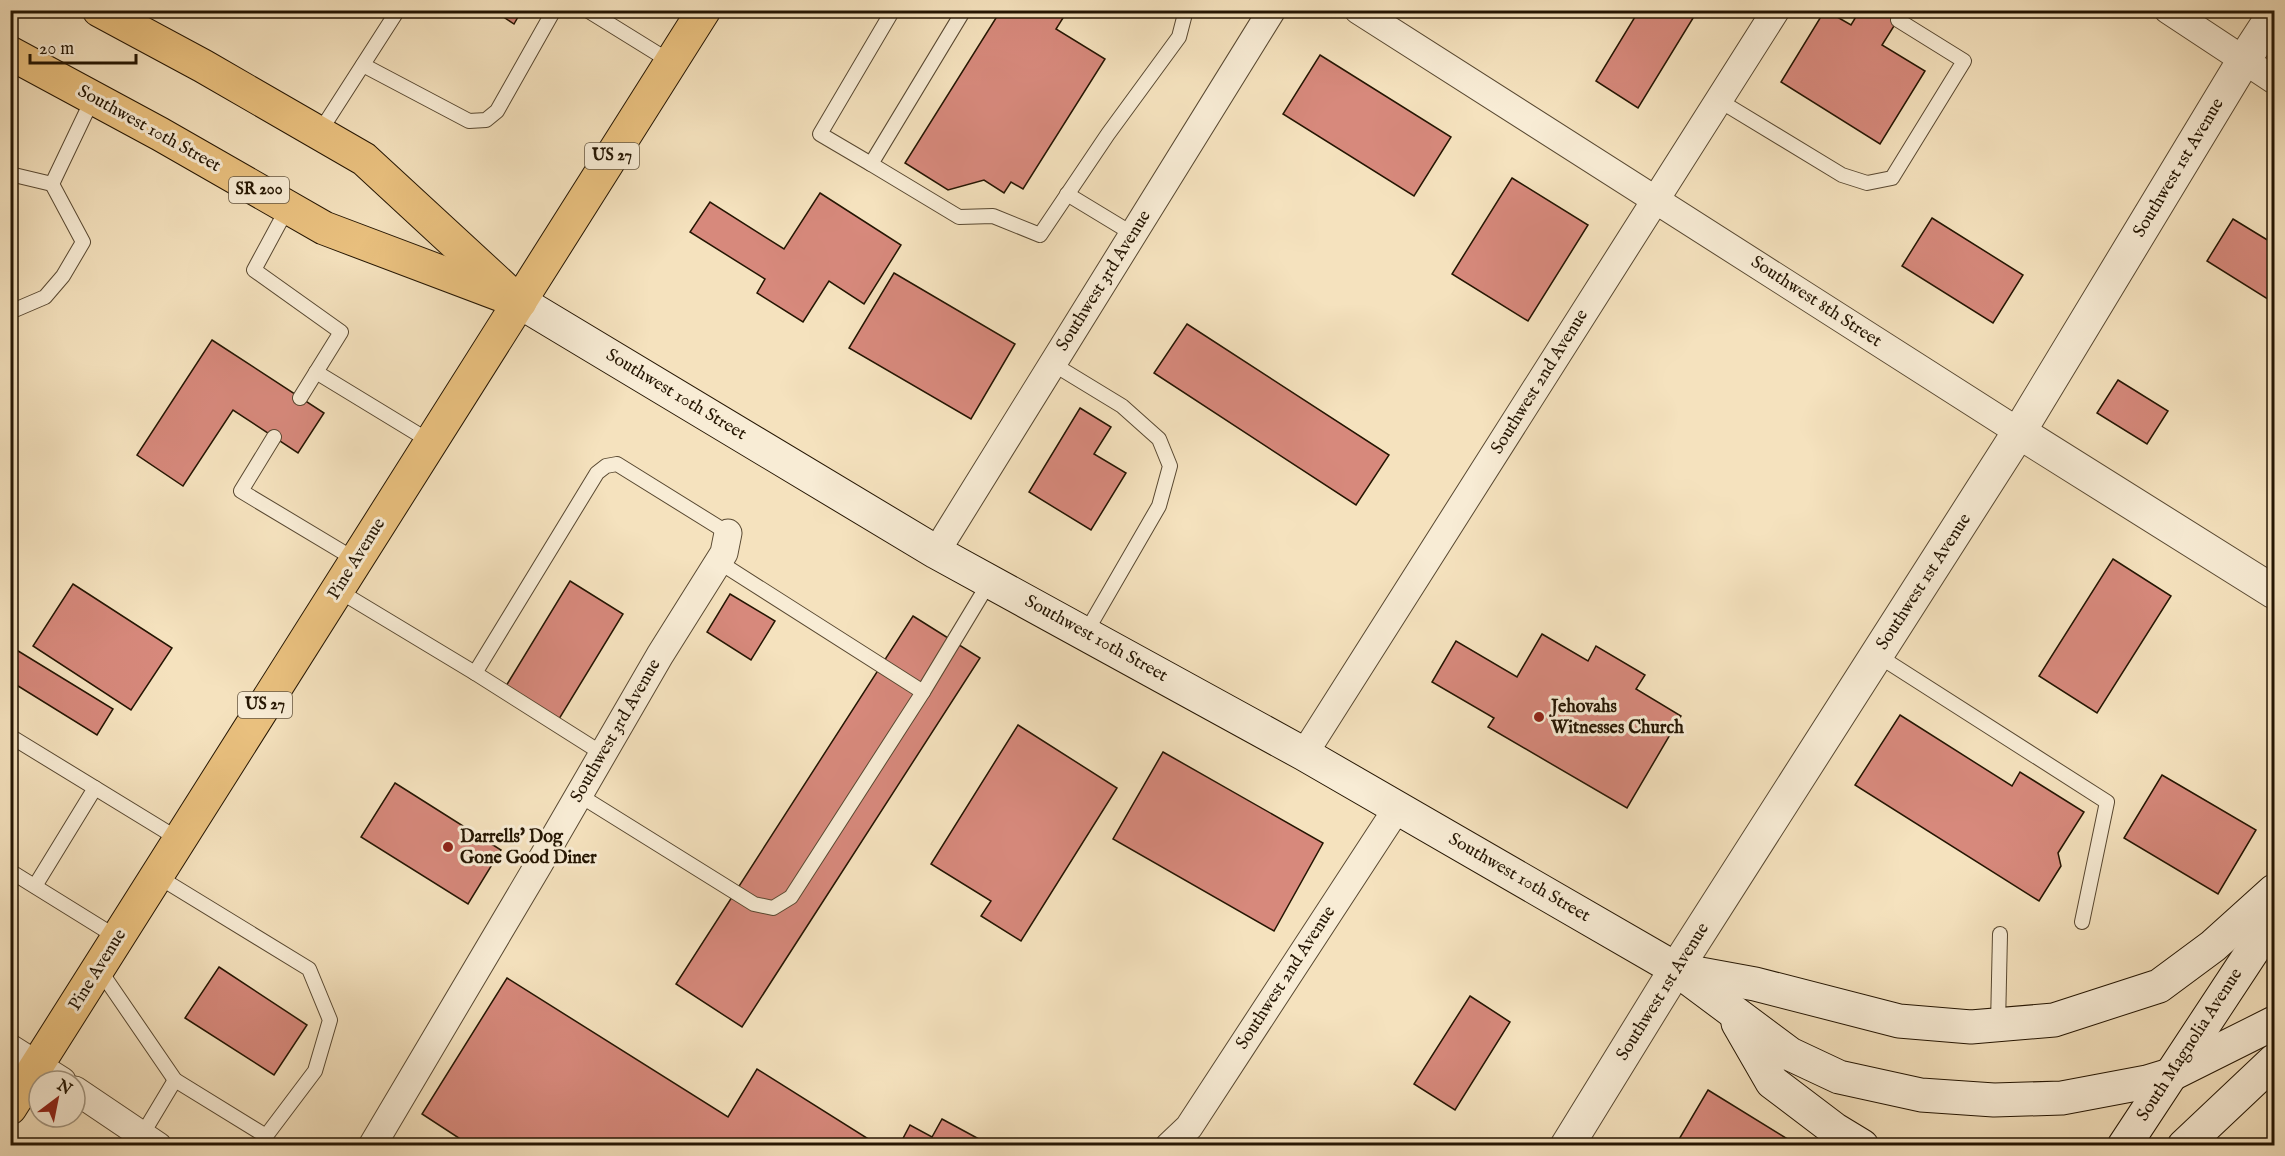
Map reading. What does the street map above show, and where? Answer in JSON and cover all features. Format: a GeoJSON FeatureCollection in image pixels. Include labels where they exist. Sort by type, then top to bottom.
{"type":"FeatureCollection","features":[{"type":"Feature","properties":{"kind":"main road","name":"Southwest 10th Street"},"geometry":{"type":"LineString","coordinates":[[99,10],[203,66],[364,159],[520,302]]}},
{"type":"Feature","properties":{"kind":"main road","name":"Pine Avenue"},"geometry":{"type":"LineString","coordinates":[[52,1069],[99,969],[118,938],[704,10]]}},
{"type":"Feature","properties":{"kind":"main road","name":"Southwest 1st Avenue"},"geometry":{"type":"LineString","coordinates":[[1567,1146],[1676,969],[2019,432],[2274,14]]}},
{"type":"Feature","properties":{"kind":"main road","name":"Southwest 10th Street"},"geometry":{"type":"LineString","coordinates":[[10,53],[324,228],[520,302],[936,552],[1304,754],[1676,969],[1790,1054],[1839,1077],[1921,1095],[1994,1100],[2062,1098],[2146,1082],[2170,1075],[2274,1023]]}},
{"type":"Feature","properties":{"kind":"main road","name":"Southwest 8th Street"},"geometry":{"type":"LineString","coordinates":[[2019,432],[2274,592]]}},
{"type":"Feature","properties":{"kind":"main road","name":"Southwest 10th Street"},"geometry":{"type":"LineString","coordinates":[[1676,969],[1755,984],[1899,1021],[1971,1027],[2054,1020],[2159,986],[2213,946],[2274,891]]}},
{"type":"Feature","properties":{"kind":"main road","name":"South Magnolia Avenue"},"geometry":{"type":"LineString","coordinates":[[2124,1146],[2274,913]]}},
{"type":"Feature","properties":{"kind":"main road"},"geometry":{"type":"LineString","coordinates":[[1729,1009],[1773,1082],[1834,1129],[1862,1146]]}},
{"type":"Feature","properties":{"kind":"main road"},"geometry":{"type":"LineString","coordinates":[[2184,1146],[2274,1061]]}},
{"type":"Feature","properties":{"kind":"main road","name":"Pine Avenue"},"geometry":{"type":"LineString","coordinates":[[10,1108],[27,1093]]}},
{"type":"Feature","properties":{"kind":"street","name":"Southwest 3rd Avenue"},"geometry":{"type":"LineString","coordinates":[[936,552],[1272,10]]}},
{"type":"Feature","properties":{"kind":"street","name":"Southwest 8th Street"},"geometry":{"type":"LineString","coordinates":[[1358,10],[2019,432]]}},
{"type":"Feature","properties":{"kind":"street","name":"Southwest 2nd Avenue"},"geometry":{"type":"LineString","coordinates":[[1304,754],[1776,10]]}},
{"type":"Feature","properties":{"kind":"street"},"geometry":{"type":"LineString","coordinates":[[2168,10],[2274,80]]}},
{"type":"Feature","properties":{"kind":"street","name":"Southwest 3rd Avenue"},"geometry":{"type":"LineString","coordinates":[[372,1146],[660,655],[719,562],[727,543],[728,533]]}},
{"type":"Feature","properties":{"kind":"street","name":"Southwest 2nd Avenue"},"geometry":{"type":"LineString","coordinates":[[1170,1146],[1189,1127],[1398,807]]}},
{"type":"Feature","properties":{"kind":"street"},"geometry":{"type":"LineString","coordinates":[[10,1048],[44,1069]]}},
{"type":"Feature","properties":{"kind":"street"},"geometry":{"type":"LineString","coordinates":[[87,1098],[150,1140]]}},
{"type":"Feature","properties":{"kind":"lane"},"geometry":{"type":"LineString","coordinates":[[319,133],[398,10]]}},
{"type":"Feature","properties":{"kind":"lane"},"geometry":{"type":"LineString","coordinates":[[363,65],[469,121],[486,120],[497,111],[554,10]]}},
{"type":"Feature","properties":{"kind":"lane"},"geometry":{"type":"LineString","coordinates":[[587,10],[671,62]]}},
{"type":"Feature","properties":{"kind":"lane"},"geometry":{"type":"LineString","coordinates":[[893,10],[820,134],[958,217],[993,216],[1040,235],[1108,134],[1179,36],[1186,10]]}},
{"type":"Feature","properties":{"kind":"lane"},"geometry":{"type":"LineString","coordinates":[[871,164],[964,10]]}},
{"type":"Feature","properties":{"kind":"lane"},"geometry":{"type":"LineString","coordinates":[[1719,101],[1842,175],[1867,183],[1892,178],[1964,62],[1898,20]]}},
{"type":"Feature","properties":{"kind":"lane"},"geometry":{"type":"LineString","coordinates":[[52,184],[93,98]]}},
{"type":"Feature","properties":{"kind":"lane"},"geometry":{"type":"LineString","coordinates":[[10,174],[52,184],[83,242],[63,276],[45,297],[10,312]]}},
{"type":"Feature","properties":{"kind":"lane"},"geometry":{"type":"LineString","coordinates":[[1067,195],[1133,234]]}},
{"type":"Feature","properties":{"kind":"lane"},"geometry":{"type":"LineString","coordinates":[[288,207],[254,270],[341,332],[300,398]]}},
{"type":"Feature","properties":{"kind":"lane"},"geometry":{"type":"LineString","coordinates":[[1053,364],[1122,406],[1159,439],[1170,466],[1159,506],[1085,634]]}},
{"type":"Feature","properties":{"kind":"lane"},"geometry":{"type":"LineString","coordinates":[[316,372],[431,442]]}},
{"type":"Feature","properties":{"kind":"lane"},"geometry":{"type":"LineString","coordinates":[[274,437],[241,491],[357,560]]}},
{"type":"Feature","properties":{"kind":"lane"},"geometry":{"type":"LineString","coordinates":[[475,673],[597,473],[606,466],[617,464],[728,533]]}},
{"type":"Feature","properties":{"kind":"lane"},"geometry":{"type":"LineString","coordinates":[[719,562],[923,692]]}},
{"type":"Feature","properties":{"kind":"lane"},"geometry":{"type":"LineString","coordinates":[[579,795],[754,904],[773,908],[790,897],[923,692],[990,581]]}},
{"type":"Feature","properties":{"kind":"lane"},"geometry":{"type":"LineString","coordinates":[[339,591],[603,754]]}},
{"type":"Feature","properties":{"kind":"lane"},"geometry":{"type":"LineString","coordinates":[[1877,655],[2107,802],[2082,922]]}},
{"type":"Feature","properties":{"kind":"lane"},"geometry":{"type":"LineString","coordinates":[[10,736],[180,840]]}},
{"type":"Feature","properties":{"kind":"lane"},"geometry":{"type":"LineString","coordinates":[[35,886],[95,788]]}},
{"type":"Feature","properties":{"kind":"lane"},"geometry":{"type":"LineString","coordinates":[[10,871],[118,938]]}},
{"type":"Feature","properties":{"kind":"lane"},"geometry":{"type":"LineString","coordinates":[[99,969],[175,1080],[266,1136],[315,1071],[330,1020],[309,969],[157,876]]}},
{"type":"Feature","properties":{"kind":"lane"},"geometry":{"type":"LineString","coordinates":[[1998,1025],[2000,934]]}},
{"type":"Feature","properties":{"kind":"lane"},"geometry":{"type":"LineString","coordinates":[[150,1140],[175,1080]]}},
{"type":"Feature","properties":{"kind":"building"},"geometry":{"type":"Polygon","coordinates":[[[493,10],[522,10],[514,24],[493,10]]]}},
{"type":"Feature","properties":{"kind":"building"},"geometry":{"type":"Polygon","coordinates":[[[1001,10],[1068,10],[1056,29],[1105,59],[1023,189],[1011,182],[1004,193],[984,180],[948,190],[905,163],[1001,10]]]}},
{"type":"Feature","properties":{"kind":"building"},"geometry":{"type":"Polygon","coordinates":[[[1625,10],[1698,10],[1638,108],[1596,81],[1635,17],[1625,10]]]}},
{"type":"Feature","properties":{"kind":"building"},"geometry":{"type":"Polygon","coordinates":[[[1825,10],[1851,25],[1860,10],[1904,10],[1882,45],[1925,71],[1880,144],[1781,82],[1825,10]]]}},
{"type":"Feature","properties":{"kind":"building"},"geometry":{"type":"Polygon","coordinates":[[[1320,55],[1451,137],[1414,196],[1283,114],[1320,55]]]}},
{"type":"Feature","properties":{"kind":"building"},"geometry":{"type":"Polygon","coordinates":[[[1512,178],[1588,225],[1528,321],[1452,274],[1512,178]]]}},
{"type":"Feature","properties":{"kind":"building"},"geometry":{"type":"Polygon","coordinates":[[[820,193],[901,245],[864,304],[829,281],[803,322],[757,293],[765,279],[690,232],[710,202],[784,249],[820,193]]]}},
{"type":"Feature","properties":{"kind":"building"},"geometry":{"type":"Polygon","coordinates":[[[1932,218],[2023,275],[1993,323],[1902,266],[1932,218]]]}},
{"type":"Feature","properties":{"kind":"building"},"geometry":{"type":"Polygon","coordinates":[[[2233,219],[2274,244],[2274,303],[2207,261],[2233,219]]]}},
{"type":"Feature","properties":{"kind":"building"},"geometry":{"type":"Polygon","coordinates":[[[894,273],[1015,344],[971,419],[849,348],[894,273]]]}},
{"type":"Feature","properties":{"kind":"building"},"geometry":{"type":"Polygon","coordinates":[[[1187,324],[1389,455],[1356,505],[1154,373],[1187,324]]]}},
{"type":"Feature","properties":{"kind":"building"},"geometry":{"type":"Polygon","coordinates":[[[212,340],[324,413],[298,453],[233,410],[183,486],[137,455],[212,340]]]}},
{"type":"Feature","properties":{"kind":"building"},"geometry":{"type":"Polygon","coordinates":[[[2118,380],[2168,411],[2147,444],[2097,413],[2118,380]]]}},
{"type":"Feature","properties":{"kind":"building"},"geometry":{"type":"Polygon","coordinates":[[[1080,408],[1111,427],[1094,454],[1126,473],[1091,530],[1029,492],[1080,408]]]}},
{"type":"Feature","properties":{"kind":"building"},"geometry":{"type":"Polygon","coordinates":[[[2113,559],[2171,596],[2097,713],[2039,676],[2113,559]]]}},
{"type":"Feature","properties":{"kind":"building"},"geometry":{"type":"Polygon","coordinates":[[[570,581],[623,614],[559,719],[506,686],[570,581]]]}},
{"type":"Feature","properties":{"kind":"building"},"geometry":{"type":"Polygon","coordinates":[[[73,584],[172,648],[131,710],[33,646],[73,584]]]}},
{"type":"Feature","properties":{"kind":"building"},"geometry":{"type":"Polygon","coordinates":[[[730,594],[775,621],[751,660],[707,632],[730,594]]]}},
{"type":"Feature","properties":{"kind":"building"},"geometry":{"type":"Polygon","coordinates":[[[913,616],[980,658],[742,1027],[676,984],[913,616]]]}},
{"type":"Feature","properties":{"kind":"building"},"geometry":{"type":"Polygon","coordinates":[[[1542,634],[1588,661],[1596,646],[1645,675],[1636,689],[1681,716],[1627,808],[1488,727],[1494,718],[1432,682],[1456,641],[1517,677],[1542,634]]]}},
{"type":"Feature","properties":{"kind":"building"},"geometry":{"type":"Polygon","coordinates":[[[10,646],[113,709],[97,735],[10,681],[10,646]]]}},
{"type":"Feature","properties":{"kind":"building"},"geometry":{"type":"Polygon","coordinates":[[[1900,715],[2012,786],[2020,772],[2084,812],[2058,853],[2061,866],[2039,901],[1855,785],[1900,715]]]}},
{"type":"Feature","properties":{"kind":"building"},"geometry":{"type":"Polygon","coordinates":[[[1018,725],[1117,788],[1021,941],[981,916],[991,901],[931,864],[1018,725]]]}},
{"type":"Feature","properties":{"kind":"building"},"geometry":{"type":"Polygon","coordinates":[[[1163,752],[1323,843],[1274,931],[1113,839],[1163,752]]]}},
{"type":"Feature","properties":{"kind":"building"},"geometry":{"type":"Polygon","coordinates":[[[2162,775],[2256,830],[2218,894],[2124,838],[2162,775]]]}},
{"type":"Feature","properties":{"kind":"building"},"geometry":{"type":"Polygon","coordinates":[[[395,783],[501,850],[468,904],[361,837],[395,783]]]}},
{"type":"Feature","properties":{"kind":"building"},"geometry":{"type":"Polygon","coordinates":[[[219,967],[307,1025],[274,1075],[185,1018],[219,967]]]}},
{"type":"Feature","properties":{"kind":"building"},"geometry":{"type":"Polygon","coordinates":[[[507,978],[728,1117],[757,1069],[878,1145],[471,1146],[422,1114],[507,978]]]}},
{"type":"Feature","properties":{"kind":"building"},"geometry":{"type":"Polygon","coordinates":[[[1470,996],[1510,1022],[1455,1110],[1414,1084],[1470,996]]]}},
{"type":"Feature","properties":{"kind":"building"},"geometry":{"type":"Polygon","coordinates":[[[1708,1090],[1799,1146],[1675,1146],[1708,1090]]]}},
{"type":"Feature","properties":{"kind":"building"},"geometry":{"type":"Polygon","coordinates":[[[942,1119],[990,1146],[899,1146],[910,1125],[932,1137],[942,1119]]]}},
{"type":"Feature","properties":{"kind":"place","name":"Jehovahs Witnesses Church"},"geometry":{"type":"Point","coordinates":[1539,717]}},
{"type":"Feature","properties":{"kind":"place","name":"Darrells' Dog Gone Good Diner"},"geometry":{"type":"Point","coordinates":[448,847]}}]}
